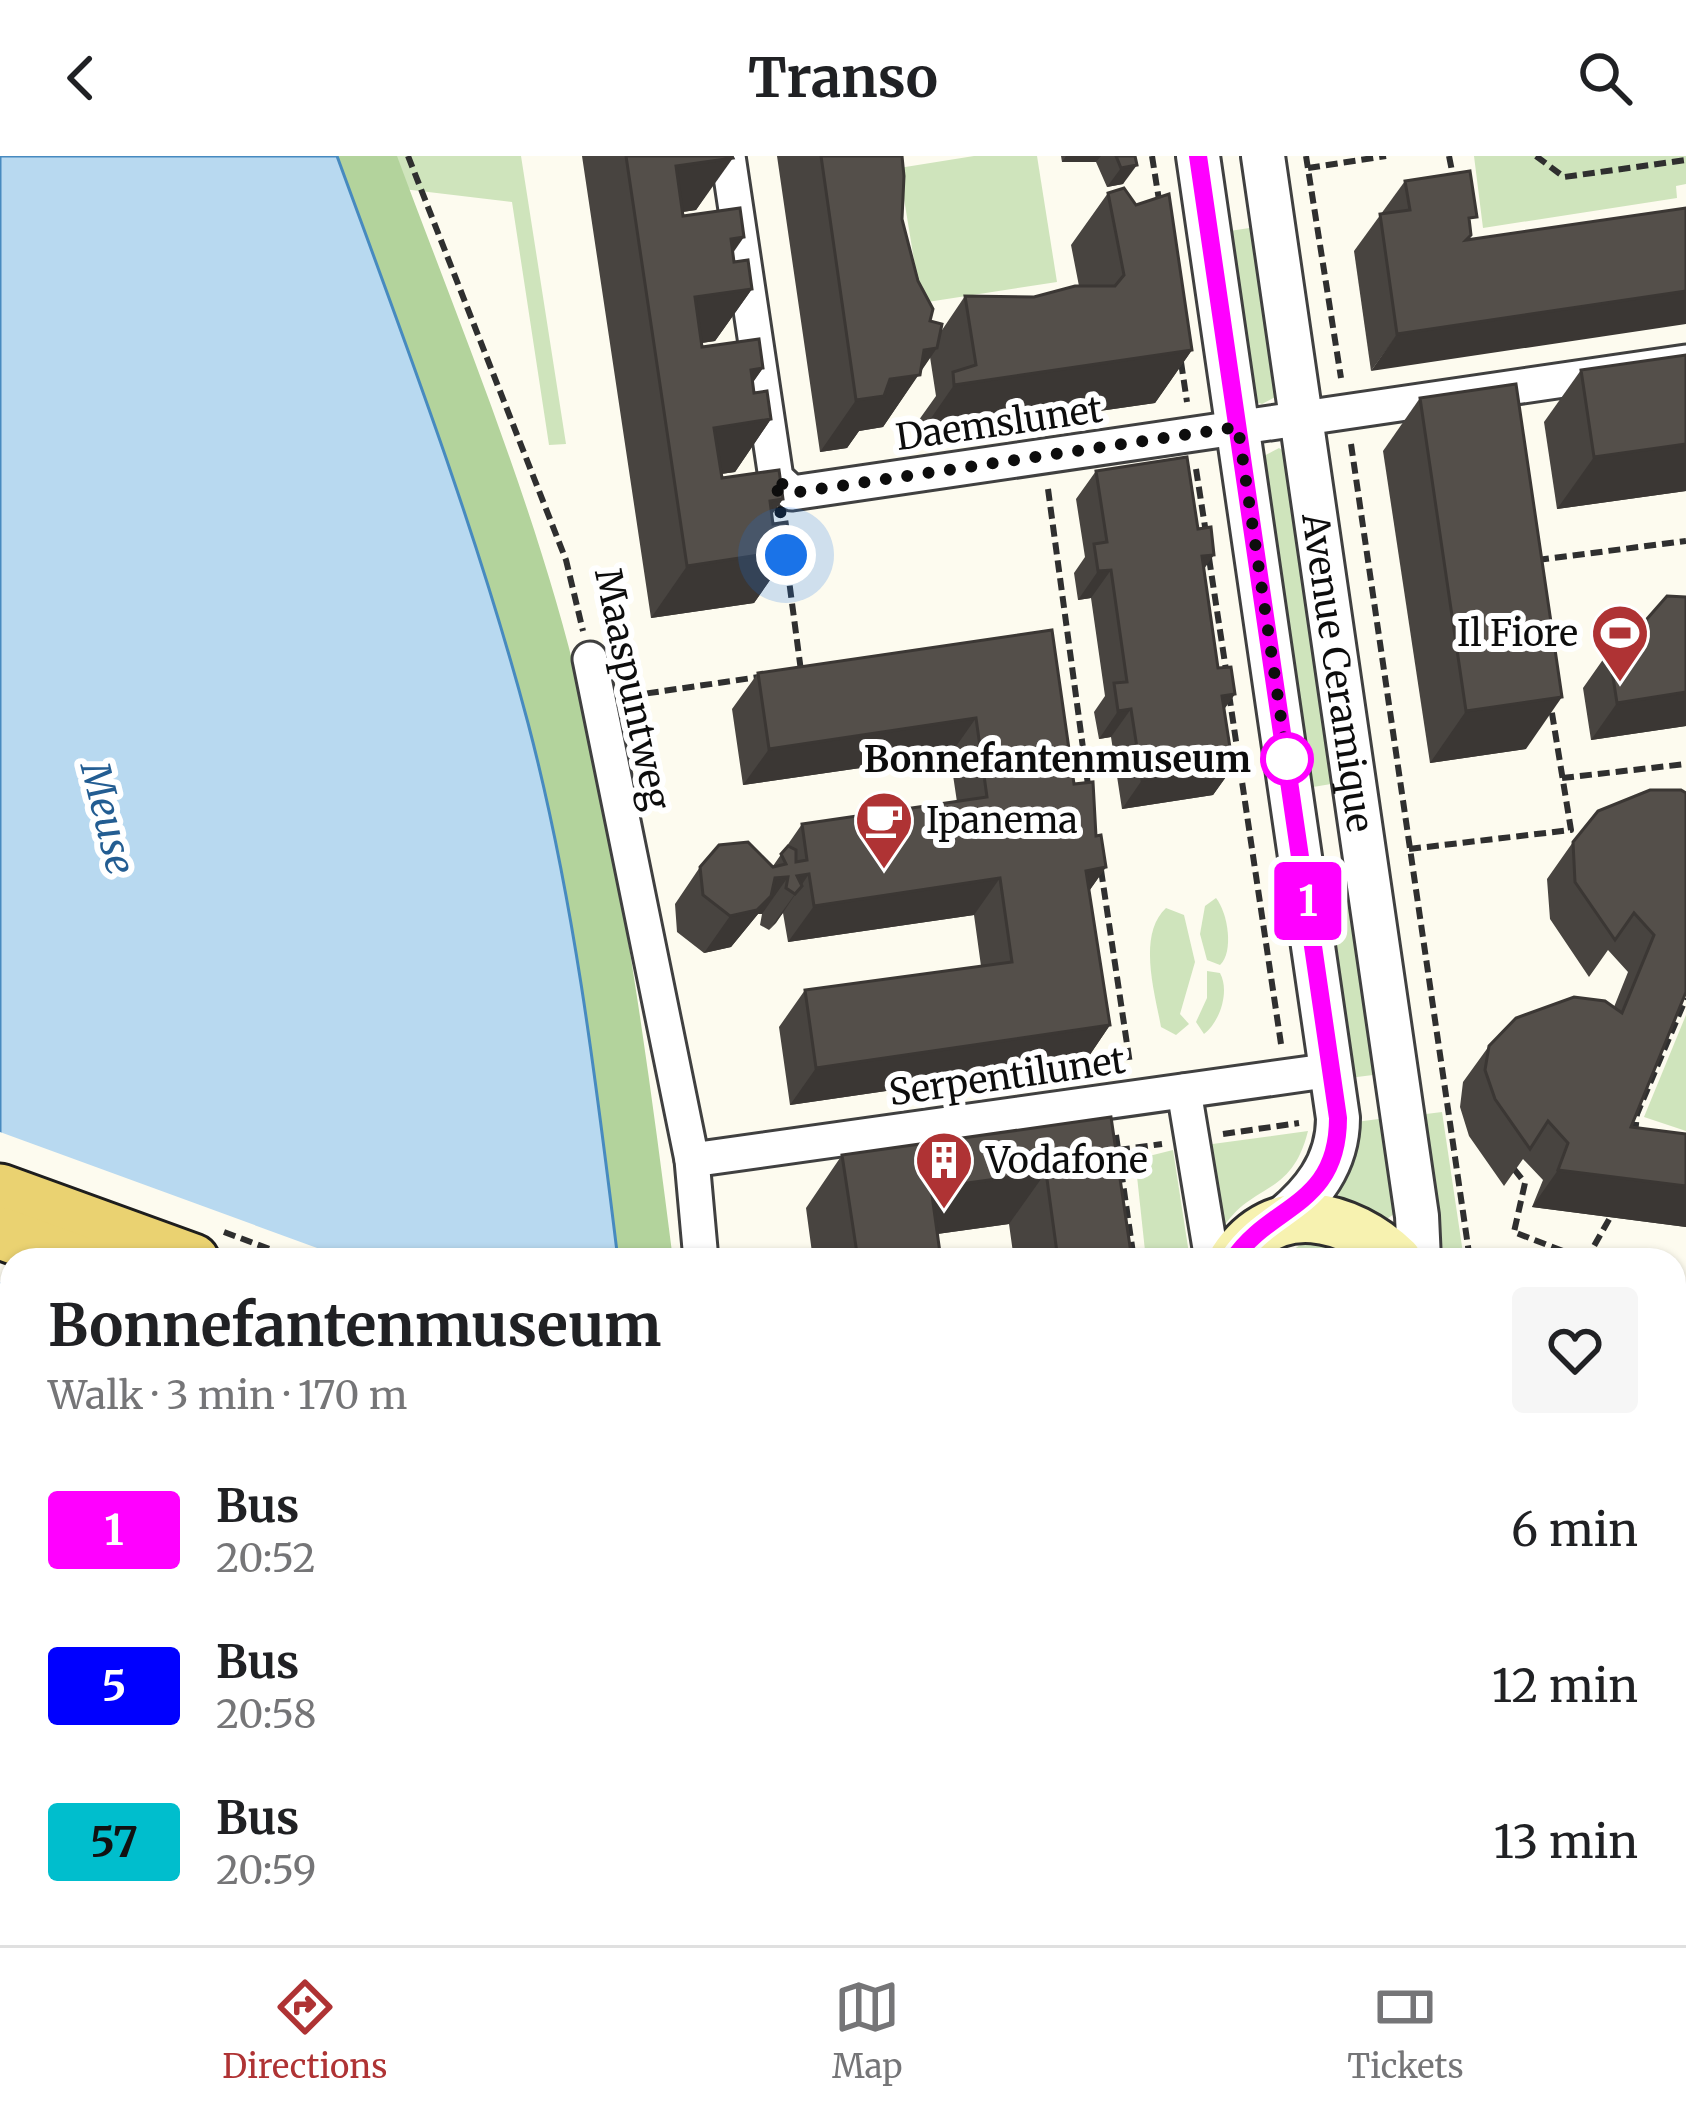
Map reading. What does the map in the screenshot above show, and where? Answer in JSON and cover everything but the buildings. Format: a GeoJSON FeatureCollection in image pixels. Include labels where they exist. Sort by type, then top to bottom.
{"type":"FeatureCollection","features":[{"type":"Feature","properties":{"kind":"main road"},"geometry":{"type":"LineString","coordinates":[[0,1190],[160,1248]]}},
{"type":"Feature","properties":{"kind":"main road"},"geometry":{"type":"LineString","coordinates":[[1242,1248],[1253,1234],[1277,1223],[1338,1220],[1379,1248]]}},
{"type":"Feature","properties":{"kind":"main road"},"geometry":{"type":"LineString","coordinates":[[0,1233],[41,1248]]}},
{"type":"Feature","properties":{"kind":"street","name":"Daemslunet"},"geometry":{"type":"LineString","coordinates":[[728,156],[776,478],[792,493],[1686,362]]}},
{"type":"Feature","properties":{"kind":"street","name":"Avenue Ceramique"},"geometry":{"type":"LineString","coordinates":[[1198,156],[1338,1130],[1330,1161],[1304,1201],[1277,1223]]}},
{"type":"Feature","properties":{"kind":"street","name":"Avenue Ceramique"},"geometry":{"type":"LineString","coordinates":[[1263,156],[1418,1248]]}},
{"type":"Feature","properties":{"kind":"street","name":"Maaspuntweg"},"geometry":{"type":"LineString","coordinates":[[590,659],[692,1160],[700,1248]]}},
{"type":"Feature","properties":{"kind":"street","name":"Serpentilunet"},"geometry":{"type":"LineString","coordinates":[[692,1160],[994,1127],[1135,1098],[1332,1070]]}},
{"type":"Feature","properties":{"kind":"street"},"geometry":{"type":"LineString","coordinates":[[1184,1091],[1210,1248]]}},
{"type":"Feature","properties":{"kind":"path","name":"Maaspuntweg"},"geometry":{"type":"LineString","coordinates":[[408,156],[566,560],[590,659]]}},
{"type":"Feature","properties":{"kind":"path"},"geometry":{"type":"LineString","coordinates":[[1152,156],[1161,221]]}},
{"type":"Feature","properties":{"kind":"path"},"geometry":{"type":"LineString","coordinates":[[1306,156],[1468,1248]]}},
{"type":"Feature","properties":{"kind":"path"},"geometry":{"type":"LineString","coordinates":[[1308,168],[1386,156]]}},
{"type":"Feature","properties":{"kind":"path"},"geometry":{"type":"LineString","coordinates":[[1451,156],[1453,178]]}},
{"type":"Feature","properties":{"kind":"path"},"geometry":{"type":"LineString","coordinates":[[1536,156],[1564,178],[1686,160]]}},
{"type":"Feature","properties":{"kind":"path"},"geometry":{"type":"LineString","coordinates":[[1180,352],[1286,1077]]}},
{"type":"Feature","properties":{"kind":"path"},"geometry":{"type":"LineString","coordinates":[[1043,456],[1091,802]]}},
{"type":"Feature","properties":{"kind":"path"},"geometry":{"type":"LineString","coordinates":[[1528,561],[1686,541]]}},
{"type":"Feature","properties":{"kind":"path"},"geometry":{"type":"LineString","coordinates":[[784,542],[801,671]]}},
{"type":"Feature","properties":{"kind":"path"},"geometry":{"type":"LineString","coordinates":[[598,701],[823,668]]}},
{"type":"Feature","properties":{"kind":"path"},"geometry":{"type":"LineString","coordinates":[[1409,849],[1570,830],[1549,691]]}},
{"type":"Feature","properties":{"kind":"path"},"geometry":{"type":"LineString","coordinates":[[1562,778],[1686,764]]}},
{"type":"Feature","properties":{"kind":"path"},"geometry":{"type":"LineString","coordinates":[[1098,849],[1135,1098]]}},
{"type":"Feature","properties":{"kind":"path"},"geometry":{"type":"LineString","coordinates":[[1633,1150],[1637,1114],[1686,998]]}},
{"type":"Feature","properties":{"kind":"path"},"geometry":{"type":"LineString","coordinates":[[1451,1127],[1464,1126]]}},
{"type":"Feature","properties":{"kind":"path"},"geometry":{"type":"LineString","coordinates":[[1118,1150],[1132,1248]]}},
{"type":"Feature","properties":{"kind":"path"},"geometry":{"type":"LineString","coordinates":[[1514,1169],[1526,1184],[1514,1232],[1555,1248]]}},
{"type":"Feature","properties":{"kind":"path"},"geometry":{"type":"LineString","coordinates":[[1593,1248],[1611,1216]]}},
{"type":"Feature","properties":{"kind":"green space"},"geometry":{"type":"Polygon","coordinates":[[[337,156],[521,156],[566,444],[549,445],[512,202],[378,186],[379,273],[337,156]]]}},
{"type":"Feature","properties":{"kind":"green space"},"geometry":{"type":"Polygon","coordinates":[[[337,156],[397,156],[543,557],[580,692],[609,833],[671,1248],[616,1248],[588,1038],[528,723],[337,156]]]}},
{"type":"Feature","properties":{"kind":"green space"},"geometry":{"type":"Polygon","coordinates":[[[974,156],[1037,156],[1057,282],[921,303],[899,168],[974,156]]]}},
{"type":"Feature","properties":{"kind":"green space"},"geometry":{"type":"Polygon","coordinates":[[[1474,156],[1686,156],[1686,184],[1676,186],[1677,198],[1483,228],[1474,156]]]}},
{"type":"Feature","properties":{"kind":"green space"},"geometry":{"type":"Polygon","coordinates":[[[1256,227],[1281,394],[1262,404],[1247,399],[1223,232],[1256,227]]]}},
{"type":"Feature","properties":{"kind":"green space"},"geometry":{"type":"Polygon","coordinates":[[[1279,448],[1291,456],[1337,783],[1307,788],[1258,459],[1279,448]]]}},
{"type":"Feature","properties":{"kind":"green space"},"geometry":{"type":"Polygon","coordinates":[[[1351,870],[1381,1074],[1349,1078],[1319,875],[1351,870]]]}},
{"type":"Feature","properties":{"kind":"green space"},"geometry":{"type":"Polygon","coordinates":[[[1216,898],[1228,932],[1220,965],[1207,960],[1200,934],[1205,906],[1216,898]]]}},
{"type":"Feature","properties":{"kind":"green space"},"geometry":{"type":"Polygon","coordinates":[[[1166,908],[1184,915],[1195,962],[1180,1014],[1189,1024],[1176,1035],[1161,1027],[1150,965],[1152,933],[1166,908]]]}},
{"type":"Feature","properties":{"kind":"green space"},"geometry":{"type":"Polygon","coordinates":[[[1207,971],[1220,973],[1224,997],[1219,1014],[1204,1034],[1196,1022],[1207,998],[1207,971]]]}},
{"type":"Feature","properties":{"kind":"green space"},"geometry":{"type":"Polygon","coordinates":[[[1686,1015],[1686,1131],[1644,1117],[1686,1015]]]}},
{"type":"Feature","properties":{"kind":"green space"},"geometry":{"type":"Polygon","coordinates":[[[1442,1112],[1462,1248],[1438,1246],[1418,1115],[1442,1112]]]}},
{"type":"Feature","properties":{"kind":"green space"},"geometry":{"type":"Polygon","coordinates":[[[1386,1118],[1398,1211],[1387,1219],[1337,1199],[1355,1153],[1356,1122],[1386,1118]]]}},
{"type":"Feature","properties":{"kind":"green space"},"geometry":{"type":"Polygon","coordinates":[[[1308,1131],[1291,1168],[1245,1204],[1221,1231],[1205,1145],[1308,1131]]]}},
{"type":"Feature","properties":{"kind":"green space"},"geometry":{"type":"Polygon","coordinates":[[[1173,1150],[1188,1248],[1145,1248],[1136,1167],[1141,1158],[1173,1150]]]}},
{"type":"Feature","properties":{"kind":"green space"},"geometry":{"type":"Polygon","coordinates":[[[1307,1241],[1325,1241],[1339,1248],[1296,1248],[1307,1241]]]}},
{"type":"Feature","properties":{"kind":"water","name":"Meuse"},"geometry":{"type":"Polygon","coordinates":[[[0,156],[337,156],[463,508],[528,723],[571,923],[616,1248],[0,1248],[0,156]]]}},
{"type":"Feature","properties":{"kind":"pier"},"geometry":{"type":"Polygon","coordinates":[[[0,1132],[317,1248],[0,1248],[0,1132]]]}},
{"type":"Feature","properties":{"kind":"bus line","name":"1"},"geometry":{"type":"LineString","coordinates":[[1198,156],[1338,1118],[1335,1148],[1320,1180],[1298,1206],[1253,1234],[1242,1248]]}},
{"type":"Feature","properties":{"kind":"place","name":"Il Fiore"},"geometry":{"type":"Point","coordinates":[1620,684]}},
{"type":"Feature","properties":{"kind":"place","name":"Bonnefantenmuseum"},"geometry":{"type":"Point","coordinates":[1287,759]}},
{"type":"Feature","properties":{"kind":"place","name":"Ipanema"},"geometry":{"type":"Point","coordinates":[884,871]}},
{"type":"Feature","properties":{"kind":"place","name":"Vodafone"},"geometry":{"type":"Point","coordinates":[944,1211]}},
{"type":"Feature","properties":{"kind":"route"},"geometry":{"type":"LineString","coordinates":[[786,555],[776,478],[792,493],[1238,427],[1287,759]]}}]}
